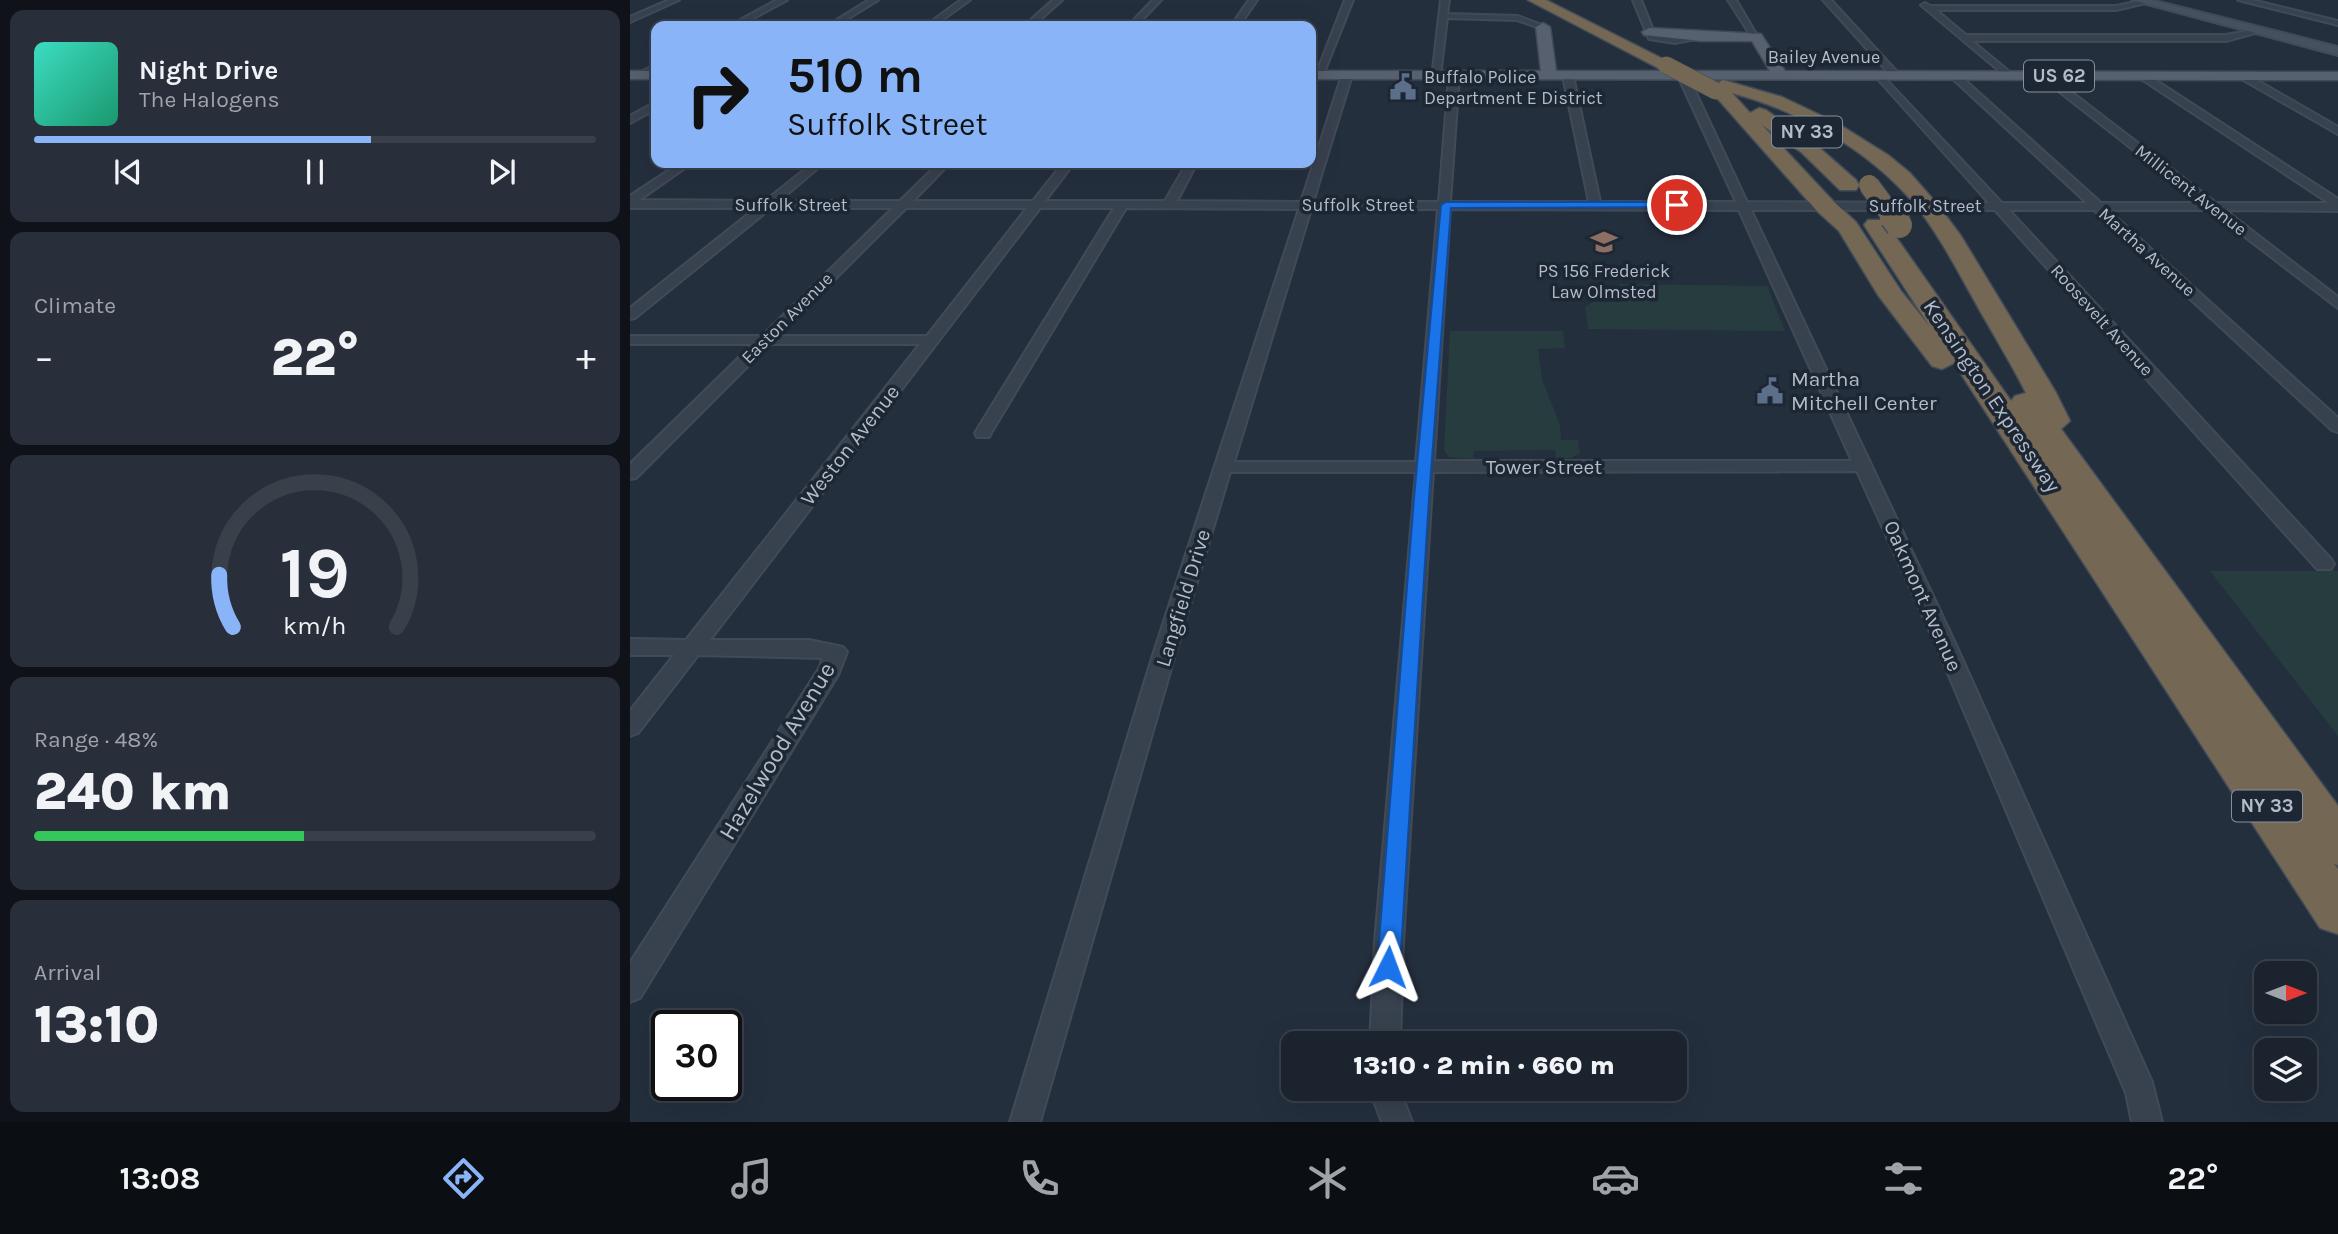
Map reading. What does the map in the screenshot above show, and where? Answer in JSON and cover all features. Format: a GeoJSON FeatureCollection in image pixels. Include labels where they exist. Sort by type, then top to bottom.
{"type":"FeatureCollection","features":[{"type":"Feature","properties":{"kind":"highway"},"geometry":{"type":"LineString","coordinates":[[1519,0],[1538,16],[1542,27]]}},
{"type":"Feature","properties":{"kind":"highway","name":"Kensington Expressway"},"geometry":{"type":"LineString","coordinates":[[1535,0],[1728,90],[1858,185],[2077,474],[2338,844]]}},
{"type":"Feature","properties":{"kind":"highway","name":"Kensington Expressway"},"geometry":{"type":"LineString","coordinates":[[1552,0],[1676,68]]}},
{"type":"Feature","properties":{"kind":"highway"},"geometry":{"type":"LineString","coordinates":[[1562,0],[1609,19]]}},
{"type":"Feature","properties":{"kind":"highway"},"geometry":{"type":"LineString","coordinates":[[1630,26],[1649,32]]}},
{"type":"Feature","properties":{"kind":"highway"},"geometry":{"type":"LineString","coordinates":[[1728,90],[1826,125],[1863,146],[1895,171],[1927,206],[1949,237],[2040,389],[2077,474]]}},
{"type":"Feature","properties":{"kind":"highway"},"geometry":{"type":"LineString","coordinates":[[1728,90],[1825,206],[1848,227],[1906,315],[1953,373],[2032,456]]}},
{"type":"Feature","properties":{"kind":"highway","name":"Kensington Expressway"},"geometry":{"type":"LineString","coordinates":[[1888,225],[2032,456],[2338,911]]}},
{"type":"Feature","properties":{"kind":"main road"},"geometry":{"type":"LineString","coordinates":[[1542,27],[1549,76]]}},
{"type":"Feature","properties":{"kind":"main road"},"geometry":{"type":"LineString","coordinates":[[1649,32],[1701,37],[1756,37],[1781,76]]}},
{"type":"Feature","properties":{"kind":"main road","name":"Bailey Avenue"},"geometry":{"type":"LineString","coordinates":[[1316,75],[1568,76],[1676,68],[1781,76],[2338,76]]}},
{"type":"Feature","properties":{"kind":"street"},"geometry":{"type":"LineString","coordinates":[[630,20],[675,0]]}},
{"type":"Feature","properties":{"kind":"street"},"geometry":{"type":"LineString","coordinates":[[743,21],[783,0]]}},
{"type":"Feature","properties":{"kind":"street"},"geometry":{"type":"LineString","coordinates":[[839,21],[874,0]]}},
{"type":"Feature","properties":{"kind":"street"},"geometry":{"type":"LineString","coordinates":[[936,21],[966,0]]}},
{"type":"Feature","properties":{"kind":"street"},"geometry":{"type":"LineString","coordinates":[[1034,21],[1058,0]]}},
{"type":"Feature","properties":{"kind":"street"},"geometry":{"type":"LineString","coordinates":[[1137,21],[1157,0]]}},
{"type":"Feature","properties":{"kind":"street"},"geometry":{"type":"LineString","coordinates":[[1238,21],[1253,0]]}},
{"type":"Feature","properties":{"kind":"street"},"geometry":{"type":"LineString","coordinates":[[1316,71],[1349,0]]}},
{"type":"Feature","properties":{"kind":"street"},"geometry":{"type":"LineString","coordinates":[[1385,1031],[1389,942],[1446,205],[1445,0]]}},
{"type":"Feature","properties":{"kind":"street"},"geometry":{"type":"LineString","coordinates":[[1637,0],[1649,32]]}},
{"type":"Feature","properties":{"kind":"street"},"geometry":{"type":"LineString","coordinates":[[1732,0],[1756,37]]}},
{"type":"Feature","properties":{"kind":"street"},"geometry":{"type":"LineString","coordinates":[[1826,0],[1896,76]]}},
{"type":"Feature","properties":{"kind":"street"},"geometry":{"type":"LineString","coordinates":[[1919,0],[2009,76]]}},
{"type":"Feature","properties":{"kind":"street"},"geometry":{"type":"LineString","coordinates":[[2242,0],[2338,23]]}},
{"type":"Feature","properties":{"kind":"street"},"geometry":{"type":"LineString","coordinates":[[1929,8],[2116,8],[2142,1],[2338,51]]}},
{"type":"Feature","properties":{"kind":"street"},"geometry":{"type":"LineString","coordinates":[[1443,16],[1518,18],[1542,27]]}},
{"type":"Feature","properties":{"kind":"street"},"geometry":{"type":"LineString","coordinates":[[1964,38],[2226,38],[2258,31]]}},
{"type":"Feature","properties":{"kind":"street","name":"Oakmont Avenue"},"geometry":{"type":"LineString","coordinates":[[1676,68],[1946,645],[2141,1093],[2147,1122]]}},
{"type":"Feature","properties":{"kind":"street","name":"Langfield Drive"},"geometry":{"type":"LineString","coordinates":[[1025,1122],[1163,658],[1347,75]]}},
{"type":"Feature","properties":{"kind":"street"},"geometry":{"type":"LineString","coordinates":[[1568,76],[1595,205]]}},
{"type":"Feature","properties":{"kind":"street","name":"Roosevelt Avenue"},"geometry":{"type":"LineString","coordinates":[[1880,76],[2324,564]]}},
{"type":"Feature","properties":{"kind":"street","name":"Martha Avenue"},"geometry":{"type":"LineString","coordinates":[[1955,76],[2338,428]]}},
{"type":"Feature","properties":{"kind":"street","name":"Millicent Avenue"},"geometry":{"type":"LineString","coordinates":[[2045,76],[2338,304]]}},
{"type":"Feature","properties":{"kind":"street"},"geometry":{"type":"LineString","coordinates":[[2143,76],[2338,206]]}},
{"type":"Feature","properties":{"kind":"street"},"geometry":{"type":"LineString","coordinates":[[2244,76],[2338,131]]}},
{"type":"Feature","properties":{"kind":"street"},"geometry":{"type":"LineString","coordinates":[[630,120],[651,108]]}},
{"type":"Feature","properties":{"kind":"street"},"geometry":{"type":"LineString","coordinates":[[630,112],[644,112]]}},
{"type":"Feature","properties":{"kind":"street"},"geometry":{"type":"LineString","coordinates":[[630,202],[680,168]]}},
{"type":"Feature","properties":{"kind":"street"},"geometry":{"type":"LineString","coordinates":[[630,315],[813,168]]}},
{"type":"Feature","properties":{"kind":"street","name":"Easton Avenue"},"geometry":{"type":"LineString","coordinates":[[630,474],[940,168]]}},
{"type":"Feature","properties":{"kind":"street","name":"Weston Avenue"},"geometry":{"type":"LineString","coordinates":[[630,727],[1065,168]]}},
{"type":"Feature","properties":{"kind":"street"},"geometry":{"type":"LineString","coordinates":[[1169,205],[1189,168]]}},
{"type":"Feature","properties":{"kind":"street","name":"Suffolk Street"},"geometry":{"type":"LineString","coordinates":[[630,202],[767,205],[2338,206]]}},
{"type":"Feature","properties":{"kind":"street"},"geometry":{"type":"LineString","coordinates":[[983,433],[1122,205]]}},
{"type":"Feature","properties":{"kind":"street"},"geometry":{"type":"LineString","coordinates":[[630,340],[931,341]]}},
{"type":"Feature","properties":{"kind":"street","name":"Tower Street"},"geometry":{"type":"LineString","coordinates":[[1224,467],[1864,466]]}},
{"type":"Feature","properties":{"kind":"street","name":"Hazelwood Avenue"},"geometry":{"type":"LineString","coordinates":[[630,648],[809,648],[836,652],[830,668],[630,988]]}},
{"type":"Feature","properties":{"kind":"street"},"geometry":{"type":"LineString","coordinates":[[1389,1101],[1397,1122]]}},
{"type":"Feature","properties":{"kind":"green space"},"geometry":{"type":"Polygon","coordinates":[[[1620,284],[1767,286],[1785,331],[1588,329],[1585,307],[1593,302],[1622,302],[1620,284]]]}},
{"type":"Feature","properties":{"kind":"green space"},"geometry":{"type":"Polygon","coordinates":[[[1450,331],[1563,331],[1565,348],[1538,349],[1542,379],[1560,425],[1561,440],[1578,440],[1580,453],[1571,458],[1556,458],[1555,450],[1474,451],[1473,459],[1449,457],[1444,450],[1450,331]]]}},
{"type":"Feature","properties":{"kind":"green space"},"geometry":{"type":"Polygon","coordinates":[[[2210,571],[2338,571],[2338,736],[2210,571]]]}},
{"type":"Feature","properties":{"kind":"place","name":"Buffalo Police Department E District"},"geometry":{"type":"Point","coordinates":[1403,87]}},
{"type":"Feature","properties":{"kind":"place","name":"PS 156 Frederick Law Olmsted"},"geometry":{"type":"Point","coordinates":[1604,242]}},
{"type":"Feature","properties":{"kind":"place","name":"Martha Mitchell Center"},"geometry":{"type":"Point","coordinates":[1770,391]}},
{"type":"Feature","properties":{"kind":"route"},"geometry":{"type":"LineString","coordinates":[[1388,967],[1446,205],[1677,205]]}}]}
